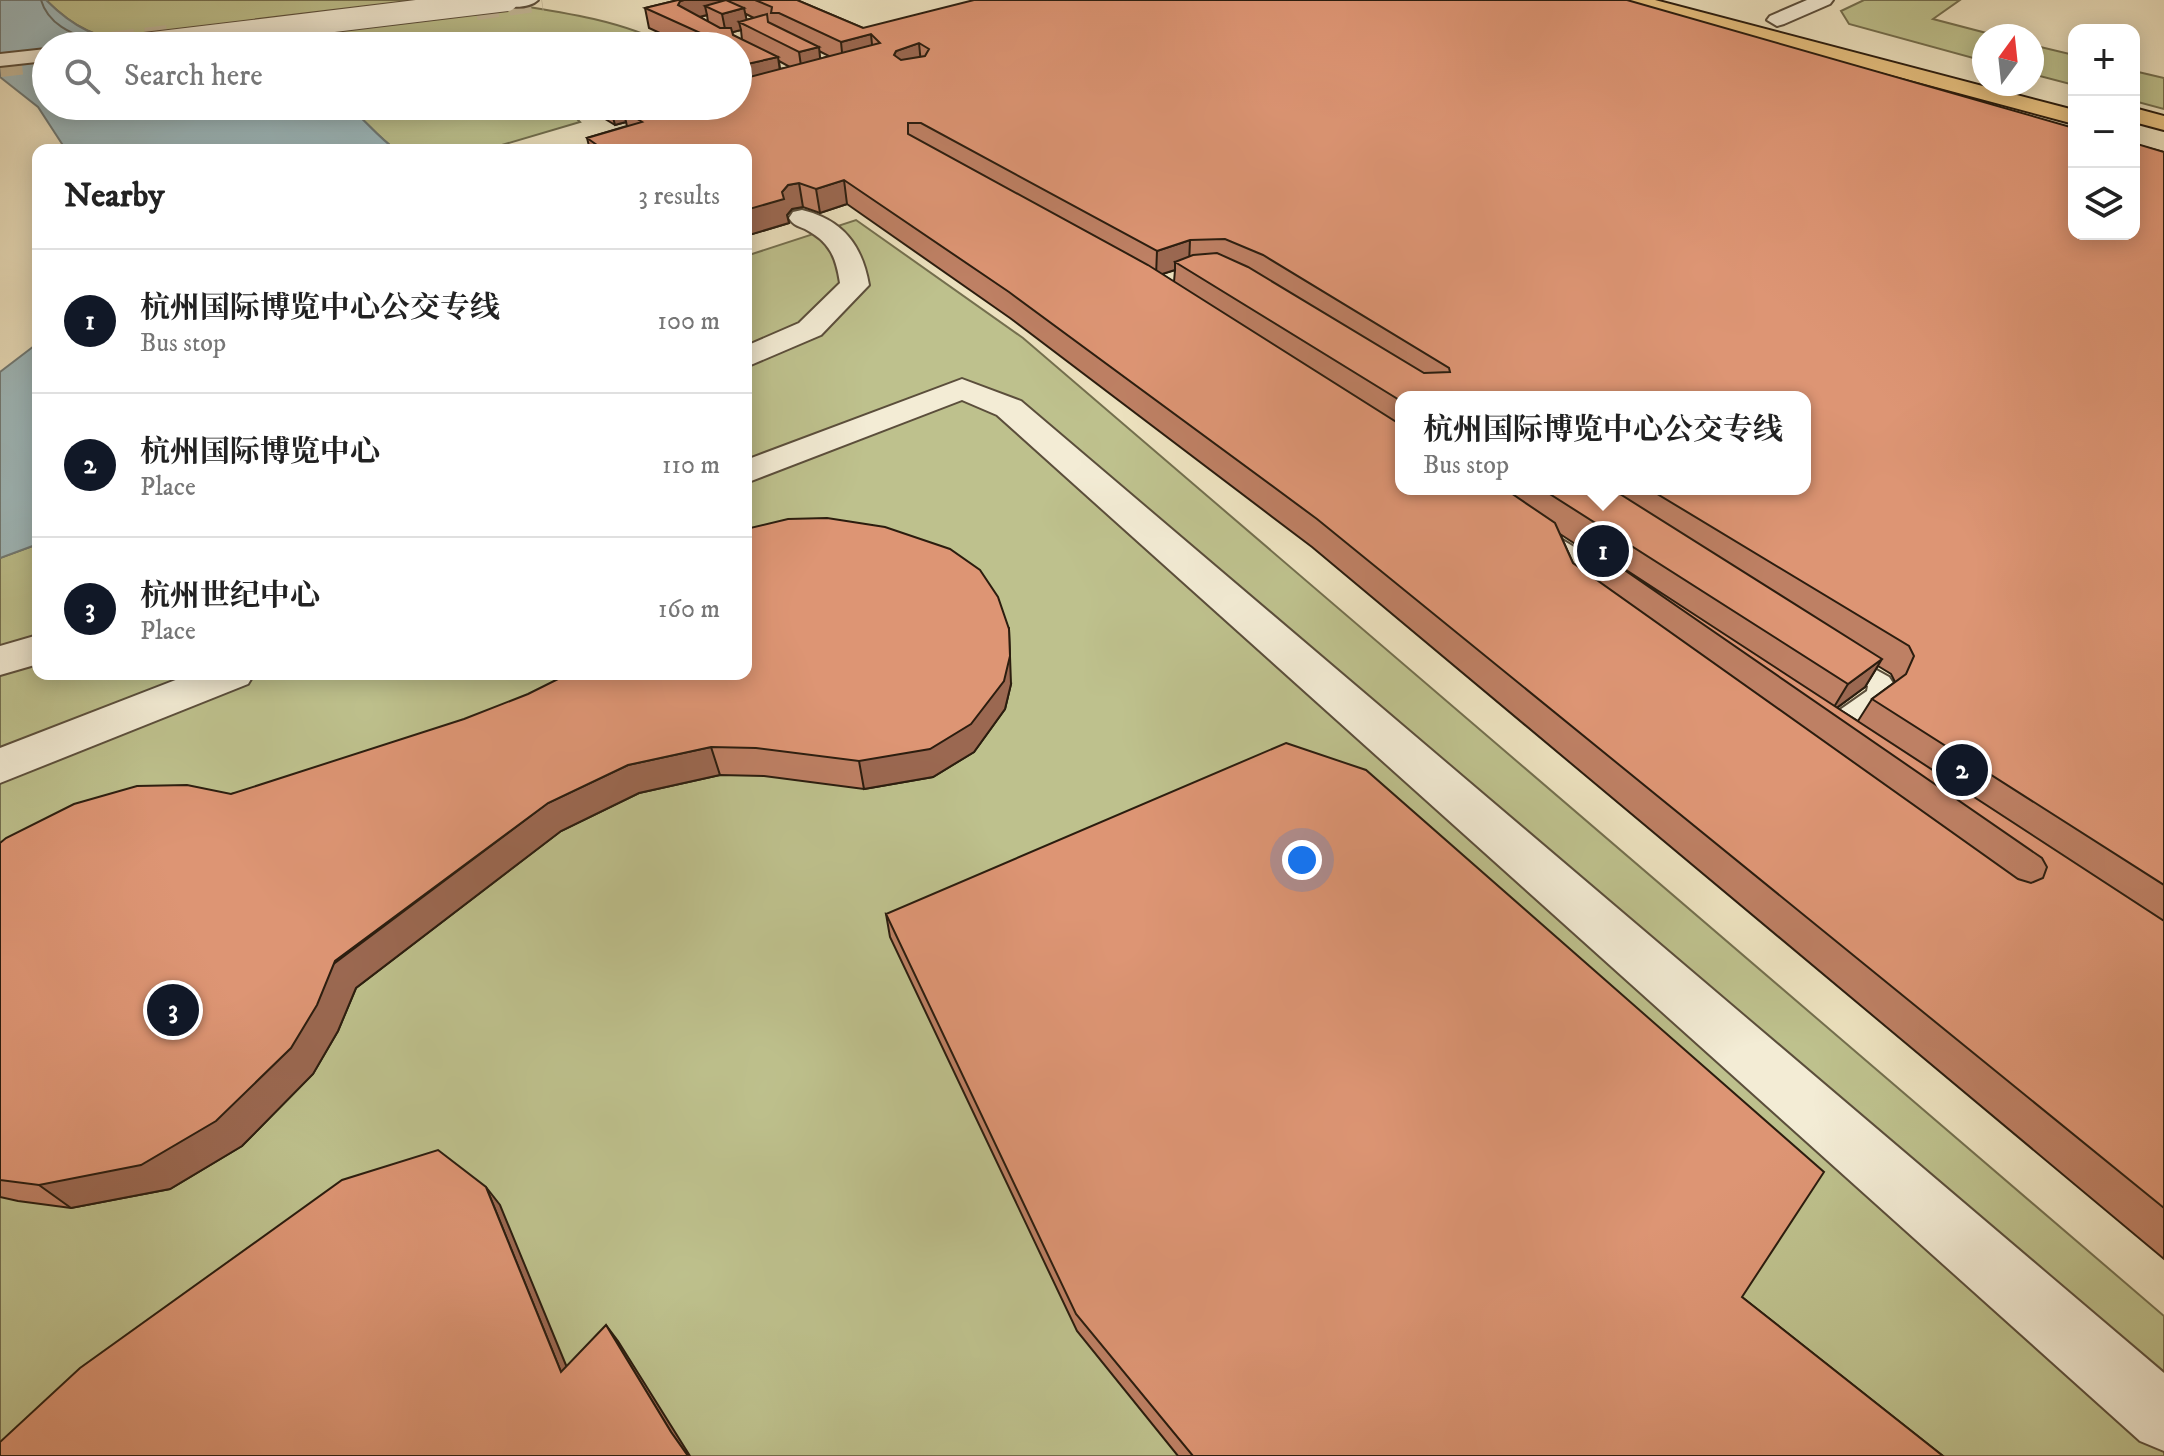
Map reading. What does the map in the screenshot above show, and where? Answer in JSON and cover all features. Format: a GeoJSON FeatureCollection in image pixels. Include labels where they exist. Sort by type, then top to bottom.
{"type":"FeatureCollection","features":[{"type":"Feature","properties":{"kind":"main road"},"geometry":{"type":"LineString","coordinates":[[1633,0],[2068,115]]}},
{"type":"Feature","properties":{"kind":"main road"},"geometry":{"type":"LineString","coordinates":[[1698,0],[1972,72]]}},
{"type":"Feature","properties":{"kind":"main road"},"geometry":{"type":"LineString","coordinates":[[2044,91],[2068,97]]}},
{"type":"Feature","properties":{"kind":"main road"},"geometry":{"type":"LineString","coordinates":[[2140,117],[2164,123]]}},
{"type":"Feature","properties":{"kind":"main road"},"geometry":{"type":"LineString","coordinates":[[2140,135],[2164,141]]}},
{"type":"Feature","properties":{"kind":"street"},"geometry":{"type":"LineString","coordinates":[[253,32],[506,0],[528,0]]}},
{"type":"Feature","properties":{"kind":"street"},"geometry":{"type":"LineString","coordinates":[[1777,20],[1823,0]]}},
{"type":"Feature","properties":{"kind":"street"},"geometry":{"type":"LineString","coordinates":[[0,60],[32,57]]}},
{"type":"Feature","properties":{"kind":"street"},"geometry":{"type":"LineString","coordinates":[[752,355],[810,329],[855,285],[851,255],[834,232],[802,218]]}},
{"type":"Feature","properties":{"kind":"street"},"geometry":{"type":"LineString","coordinates":[[752,470],[962,389],[1009,408],[2164,1417]]}},
{"type":"Feature","properties":{"kind":"street"},"geometry":{"type":"LineString","coordinates":[[0,661],[32,651]]}},
{"type":"Feature","properties":{"kind":"street"},"geometry":{"type":"LineString","coordinates":[[0,766],[218,680]]}},
{"type":"Feature","properties":{"kind":"lane"},"geometry":{"type":"LineString","coordinates":[[1520,519],[1635,595]]}},
{"type":"Feature","properties":{"kind":"lane"},"geometry":{"type":"LineString","coordinates":[[1556,542],[1573,583]]}},
{"type":"Feature","properties":{"kind":"lane"},"geometry":{"type":"LineString","coordinates":[[1830,651],[1881,683],[1877,695],[1825,722],[1858,744]]}},
{"type":"Feature","properties":{"kind":"green space"},"geometry":{"type":"Polygon","coordinates":[[[46,0],[484,0],[603,21],[638,32],[92,32],[67,18],[46,0]]]}},
{"type":"Feature","properties":{"kind":"green space"},"geometry":{"type":"Polygon","coordinates":[[[1864,0],[1960,0],[1933,19],[1972,29],[1972,58],[1849,24],[1841,11],[1864,0]]]}},
{"type":"Feature","properties":{"kind":"green space"},"geometry":{"type":"Polygon","coordinates":[[[2044,48],[2068,54],[2068,83],[2044,77],[2044,48]]]}},
{"type":"Feature","properties":{"kind":"green space"},"geometry":{"type":"Polygon","coordinates":[[[2140,72],[2164,78],[2164,109],[2140,103],[2140,72]]]}},
{"type":"Feature","properties":{"kind":"green space"},"geometry":{"type":"Polygon","coordinates":[[[362,120],[580,122],[505,144],[388,144],[362,120]]]}},
{"type":"Feature","properties":{"kind":"green space"},"geometry":{"type":"Polygon","coordinates":[[[856,220],[1023,338],[2164,1316],[2164,1456],[0,1456],[0,558],[32,546],[32,680],[752,680],[752,254],[856,220]]]}},
{"type":"Feature","properties":{"kind":"water"},"geometry":{"type":"Polygon","coordinates":[[[0,0],[46,0],[67,18],[92,32],[32,32],[32,102],[0,77],[0,0]]]}},
{"type":"Feature","properties":{"kind":"water"},"geometry":{"type":"Polygon","coordinates":[[[46,120],[362,120],[388,144],[62,144],[46,120]]]}},
{"type":"Feature","properties":{"kind":"water"},"geometry":{"type":"Polygon","coordinates":[[[32,348],[32,546],[0,558],[0,372],[32,348]]]}},
{"type":"Feature","properties":{"kind":"building"},"geometry":{"type":"Polygon","coordinates":[[[684,0],[678,5],[720,28],[731,28],[732,32],[698,32],[645,8],[684,0]]]}},
{"type":"Feature","properties":{"kind":"building"},"geometry":{"type":"Polygon","coordinates":[[[726,0],[744,8],[722,14],[705,6],[726,0]]]}},
{"type":"Feature","properties":{"kind":"building"},"geometry":{"type":"Polygon","coordinates":[[[755,0],[797,0],[863,28],[974,0],[1627,0],[2068,126],[2068,240],[2140,240],[2140,145],[2164,152],[2164,885],[1872,699],[1906,674],[1914,656],[1909,646],[1659,495],[1811,495],[1811,391],[1395,391],[1395,397],[1175,262],[1193,255],[1217,253],[1248,267],[1424,373],[1450,372],[1449,368],[1263,255],[1225,239],[1190,240],[1157,251],[921,123],[908,123],[908,134],[1148,265],[1395,421],[1395,495],[1514,495],[1555,523],[1573,563],[2018,879],[2031,883],[2043,878],[2047,867],[2042,858],[1594,549],[2164,921],[2164,1208],[1317,519],[1009,292],[844,180],[816,189],[799,183],[788,185],[782,192],[784,199],[752,208],[752,144],[596,144],[587,138],[642,122],[639,120],[752,120],[752,76],[880,43],[871,34],[841,42],[779,13],[771,13],[772,7],[755,0]],[[919,43],[896,51],[894,55],[901,60],[925,56],[929,49],[919,43]]]}},
{"type":"Feature","properties":{"kind":"building"},"geometry":{"type":"Polygon","coordinates":[[[767,14],[768,22],[819,47],[799,52],[739,22],[767,14]]]}},
{"type":"Feature","properties":{"kind":"building"},"geometry":{"type":"Polygon","coordinates":[[[752,44],[778,57],[752,63],[752,44]]]}},
{"type":"Feature","properties":{"kind":"building"},"geometry":{"type":"Polygon","coordinates":[[[1551,495],[1622,495],[1882,659],[1848,684],[1551,495]]]}},
{"type":"Feature","properties":{"kind":"building"},"geometry":{"type":"Polygon","coordinates":[[[827,518],[885,527],[950,549],[980,570],[998,597],[1009,629],[1010,656],[1004,681],[971,724],[930,749],[859,761],[756,748],[711,747],[628,765],[548,803],[335,961],[317,1005],[291,1048],[216,1121],[141,1165],[39,1185],[0,1180],[0,843],[74,804],[137,786],[187,785],[231,794],[464,719],[556,680],[752,680],[752,528],[788,519],[827,518]]]}},
{"type":"Feature","properties":{"kind":"building"},"geometry":{"type":"Polygon","coordinates":[[[1286,743],[1366,770],[1824,1172],[1742,1297],[1943,1456],[1193,1456],[1076,1314],[886,914],[1286,743]]]}},
{"type":"Feature","properties":{"kind":"building"},"geometry":{"type":"Polygon","coordinates":[[[438,1150],[486,1187],[561,1372],[606,1325],[688,1456],[0,1456],[0,1442],[80,1368],[342,1180],[438,1150]]]}},
{"type":"Feature","properties":{"kind":"tunnel"},"geometry":{"type":"LineString","coordinates":[[476,9],[542,0]]}},
{"type":"Feature","properties":{"kind":"tunnel"},"geometry":{"type":"LineString","coordinates":[[0,66],[32,63]]}},
{"type":"Feature","properties":{"kind":"place","name":"杭州国际博览中心公交专线"},"geometry":{"type":"Point","coordinates":[1603,551]}},
{"type":"Feature","properties":{"kind":"place","name":"杭州国际博览中心"},"geometry":{"type":"Point","coordinates":[1962,770]}},
{"type":"Feature","properties":{"kind":"place","name":"杭州世纪中心"},"geometry":{"type":"Point","coordinates":[173,1010]}}]}
